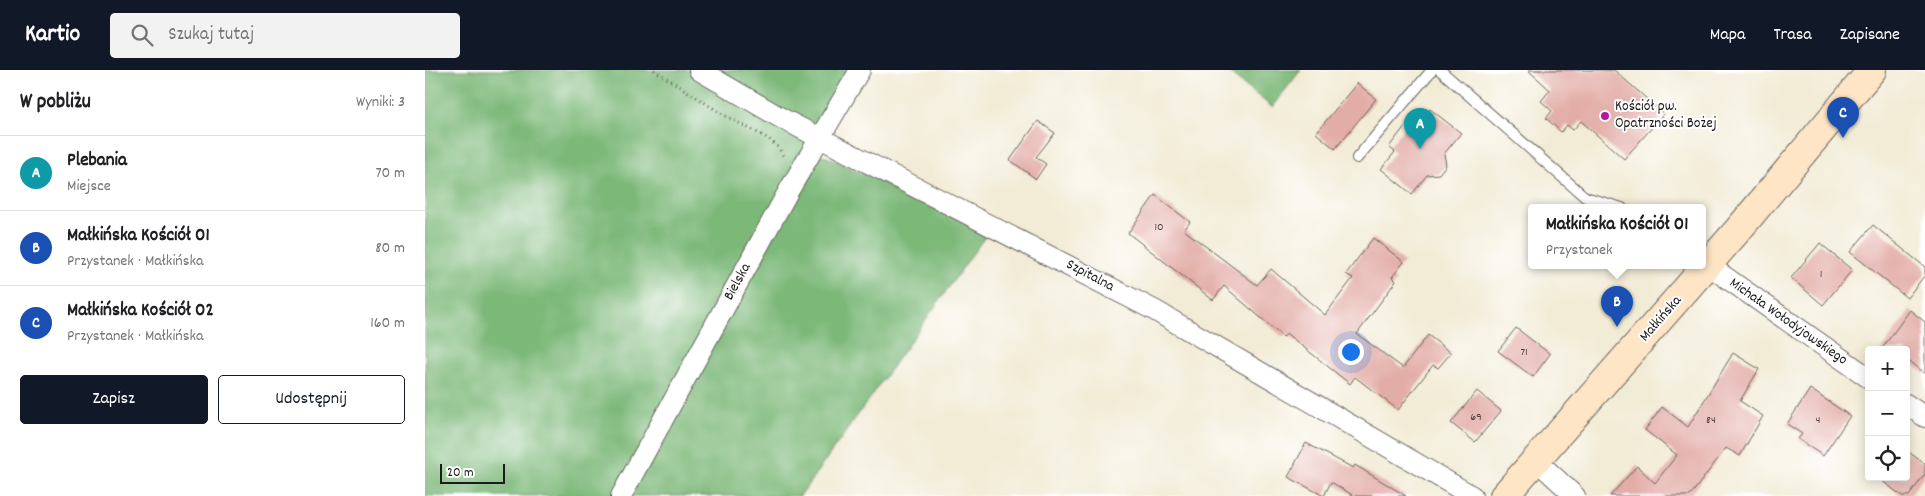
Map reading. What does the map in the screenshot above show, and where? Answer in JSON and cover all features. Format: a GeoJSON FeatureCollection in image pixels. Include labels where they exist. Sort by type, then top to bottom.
{"type":"FeatureCollection","features":[{"type":"Feature","properties":{"kind":"main road","name":"Małkińska"},"geometry":{"type":"LineString","coordinates":[[1706,262],[1872,70]]}},
{"type":"Feature","properties":{"kind":"main road","name":"Małkińska"},"geometry":{"type":"LineString","coordinates":[[1504,496],[1700,269]]}},
{"type":"Feature","properties":{"kind":"street","name":"Szpitalna"},"geometry":{"type":"LineString","coordinates":[[699,70],[734,92],[820,138],[1154,310],[1472,496]]}},
{"type":"Feature","properties":{"kind":"street","name":"Bielska"},"geometry":{"type":"LineString","coordinates":[[621,496],[820,138],[861,70]]}},
{"type":"Feature","properties":{"kind":"street","name":"Michała Wołodyjowskiego"},"geometry":{"type":"LineString","coordinates":[[1706,264],[1865,375]]}},
{"type":"Feature","properties":{"kind":"street"},"geometry":{"type":"LineString","coordinates":[[1910,407],[1925,417]]}},
{"type":"Feature","properties":{"kind":"street"},"geometry":{"type":"LineString","coordinates":[[1536,460],[1575,496]]}},
{"type":"Feature","properties":{"kind":"lane"},"geometry":{"type":"LineString","coordinates":[[1357,158],[1432,70]]}},
{"type":"Feature","properties":{"kind":"lane"},"geometry":{"type":"LineString","coordinates":[[1440,70],[1585,197],[1609,204]]}},
{"type":"Feature","properties":{"kind":"path"},"geometry":{"type":"LineString","coordinates":[[653,70],[716,110],[769,139],[779,148],[783,157]]}},
{"type":"Feature","properties":{"kind":"green space"},"geometry":{"type":"Polygon","coordinates":[[[425,70],[847,70],[805,147],[989,231],[800,496],[425,496],[425,70]]]}},
{"type":"Feature","properties":{"kind":"green space"},"geometry":{"type":"Polygon","coordinates":[[[1225,70],[1301,70],[1272,107],[1225,70]]]}},
{"type":"Feature","properties":{"kind":"building","name":"Kościół pw. Opatrzności Bożej"},"geometry":{"type":"Polygon","coordinates":[[[1528,70],[1614,70],[1664,114],[1624,159],[1581,121],[1573,130],[1567,125],[1561,132],[1546,118],[1552,111],[1541,101],[1550,90],[1528,70]]]}},
{"type":"Feature","properties":{"kind":"building"},"geometry":{"type":"Polygon","coordinates":[[[1357,83],[1376,99],[1335,149],[1316,133],[1357,83]]]}},
{"type":"Feature","properties":{"kind":"building"},"geometry":{"type":"Polygon","coordinates":[[[1430,109],[1461,133],[1444,154],[1446,165],[1439,174],[1427,175],[1412,194],[1381,169],[1395,152],[1389,147],[1409,121],[1416,126],[1430,109]]]}},
{"type":"Feature","properties":{"kind":"building"},"geometry":{"type":"Polygon","coordinates":[[[1038,121],[1055,133],[1036,157],[1046,164],[1036,179],[1010,160],[1038,121]]]}},
{"type":"Feature","properties":{"kind":"building"},"geometry":{"type":"Polygon","coordinates":[[[1155,195],[1190,222],[1184,230],[1257,285],[1271,269],[1325,315],[1353,278],[1346,274],[1373,238],[1404,262],[1392,277],[1396,281],[1357,334],[1403,368],[1428,335],[1451,353],[1438,368],[1433,365],[1398,410],[1355,377],[1350,384],[1287,334],[1283,337],[1224,286],[1213,300],[1128,233],[1155,195]]]}},
{"type":"Feature","properties":{"kind":"building"},"geometry":{"type":"Polygon","coordinates":[[[1873,225],[1925,267],[1925,275],[1907,298],[1850,252],[1873,225]]]}},
{"type":"Feature","properties":{"kind":"building"},"geometry":{"type":"Polygon","coordinates":[[[1820,243],[1852,270],[1823,305],[1791,278],[1820,243]]]}},
{"type":"Feature","properties":{"kind":"building"},"geometry":{"type":"Polygon","coordinates":[[[1910,310],[1925,322],[1925,374],[1910,362],[1910,346],[1884,346],[1910,310]]]}},
{"type":"Feature","properties":{"kind":"building"},"geometry":{"type":"Polygon","coordinates":[[[1516,328],[1550,354],[1533,377],[1498,351],[1516,328]]]}},
{"type":"Feature","properties":{"kind":"building"},"geometry":{"type":"Polygon","coordinates":[[[1733,353],[1759,369],[1740,401],[1763,416],[1740,456],[1726,448],[1690,496],[1610,496],[1637,466],[1655,483],[1677,455],[1645,430],[1662,407],[1688,427],[1733,353]]]}},
{"type":"Feature","properties":{"kind":"building"},"geometry":{"type":"Polygon","coordinates":[[[1810,389],[1850,416],[1823,456],[1798,439],[1802,434],[1787,424],[1810,389]]]}},
{"type":"Feature","properties":{"kind":"building"},"geometry":{"type":"Polygon","coordinates":[[[1477,391],[1501,411],[1475,442],[1451,423],[1477,391]]]}},
{"type":"Feature","properties":{"kind":"building"},"geometry":{"type":"Polygon","coordinates":[[[1306,443],[1353,468],[1355,465],[1406,496],[1354,496],[1331,482],[1324,496],[1288,477],[1306,443]]]}},
{"type":"Feature","properties":{"kind":"building"},"geometry":{"type":"Polygon","coordinates":[[[1910,453],[1925,464],[1925,474],[1909,496],[1902,496],[1882,481],[1910,481],[1910,453]]]}},
{"type":"Feature","properties":{"kind":"place","name":"Kościół pw. Opatrzności Bożej"},"geometry":{"type":"Point","coordinates":[1605,116]}},
{"type":"Feature","properties":{"kind":"place","name":"Małkińska Kościół 02"},"geometry":{"type":"Point","coordinates":[1843,138]}},
{"type":"Feature","properties":{"kind":"place","name":"Plebania"},"geometry":{"type":"Point","coordinates":[1420,149]}},
{"type":"Feature","properties":{"kind":"place","name":"Małkińska Kościół 01"},"geometry":{"type":"Point","coordinates":[1617,327]}}]}
